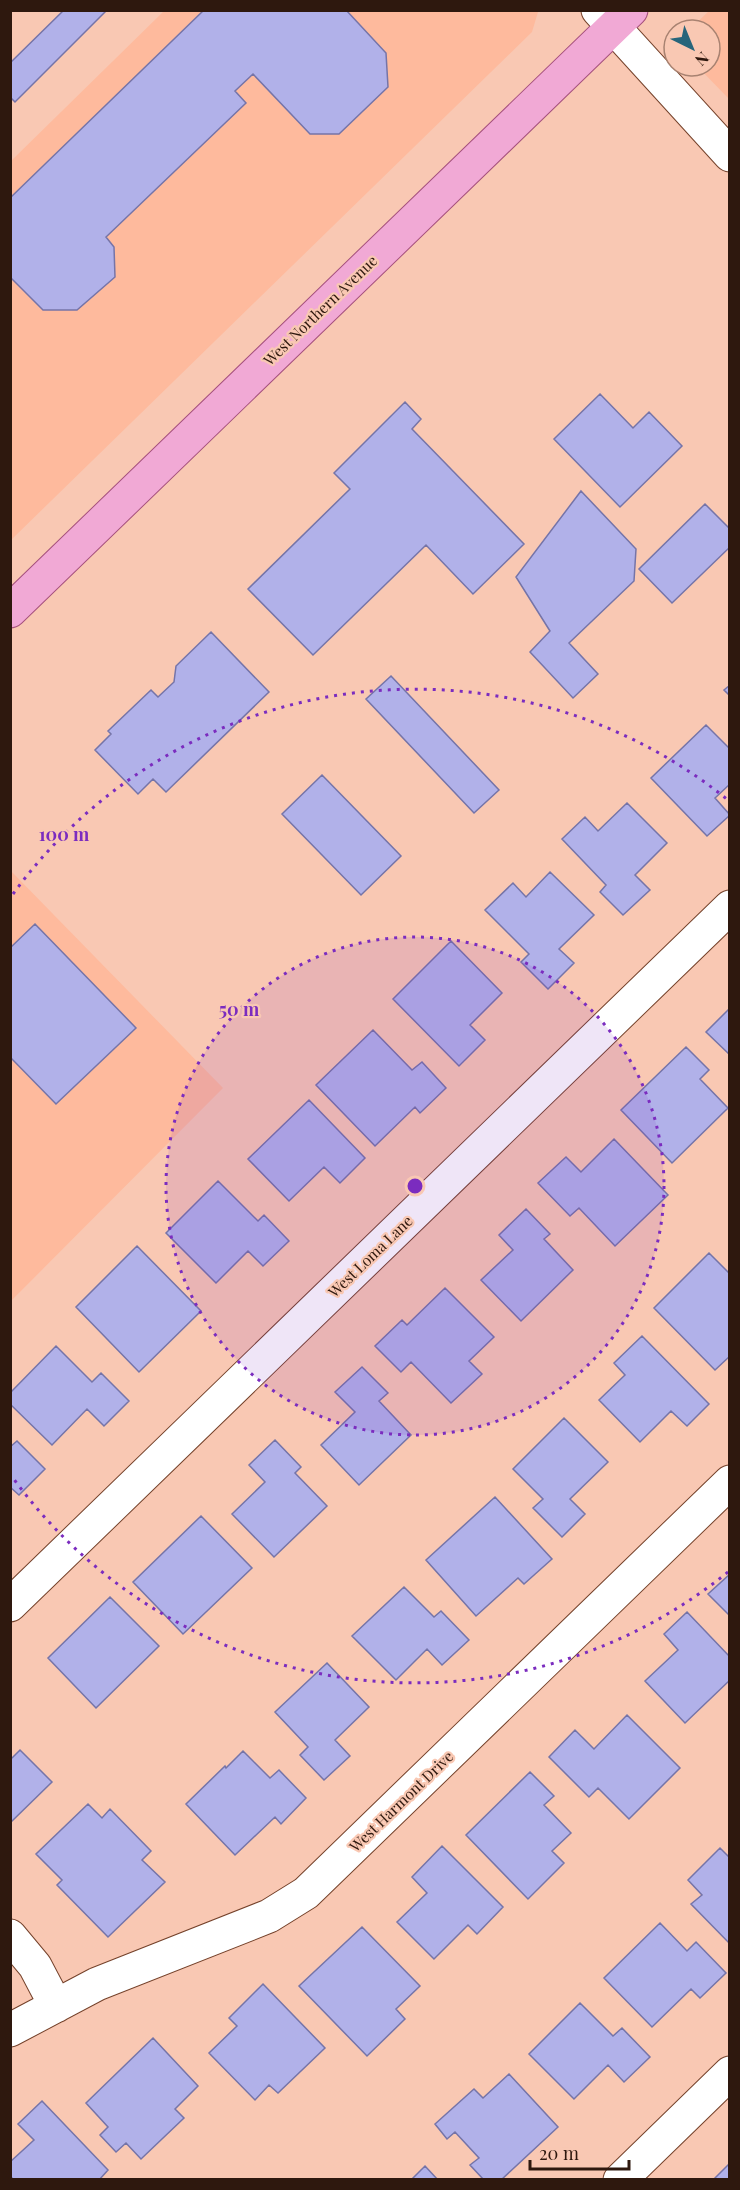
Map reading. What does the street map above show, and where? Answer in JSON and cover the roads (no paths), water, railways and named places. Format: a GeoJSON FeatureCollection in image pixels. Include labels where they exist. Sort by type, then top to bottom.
{"type":"FeatureCollection","features":[{"type":"Feature","properties":{"kind":"main road","name":"West Northern Avenue"},"geometry":{"type":"LineString","coordinates":[[10,611],[614,16]]}},
{"type":"Feature","properties":{"kind":"street"},"geometry":{"type":"LineString","coordinates":[[614,16],[729,155]]}},
{"type":"Feature","properties":{"kind":"street","name":"West Loma Lane"},"geometry":{"type":"LineString","coordinates":[[10,1605],[729,907]]}},
{"type":"Feature","properties":{"kind":"street","name":"West Harmont Drive"},"geometry":{"type":"LineString","coordinates":[[10,2030],[97,1984],[269,1916],[306,1893],[729,1482]]}},
{"type":"Feature","properties":{"kind":"street"},"geometry":{"type":"LineString","coordinates":[[10,1936],[35,1966],[56,2006]]}},
{"type":"Feature","properties":{"kind":"street"},"geometry":{"type":"LineString","coordinates":[[620,2180],[729,2073]]}}]}
